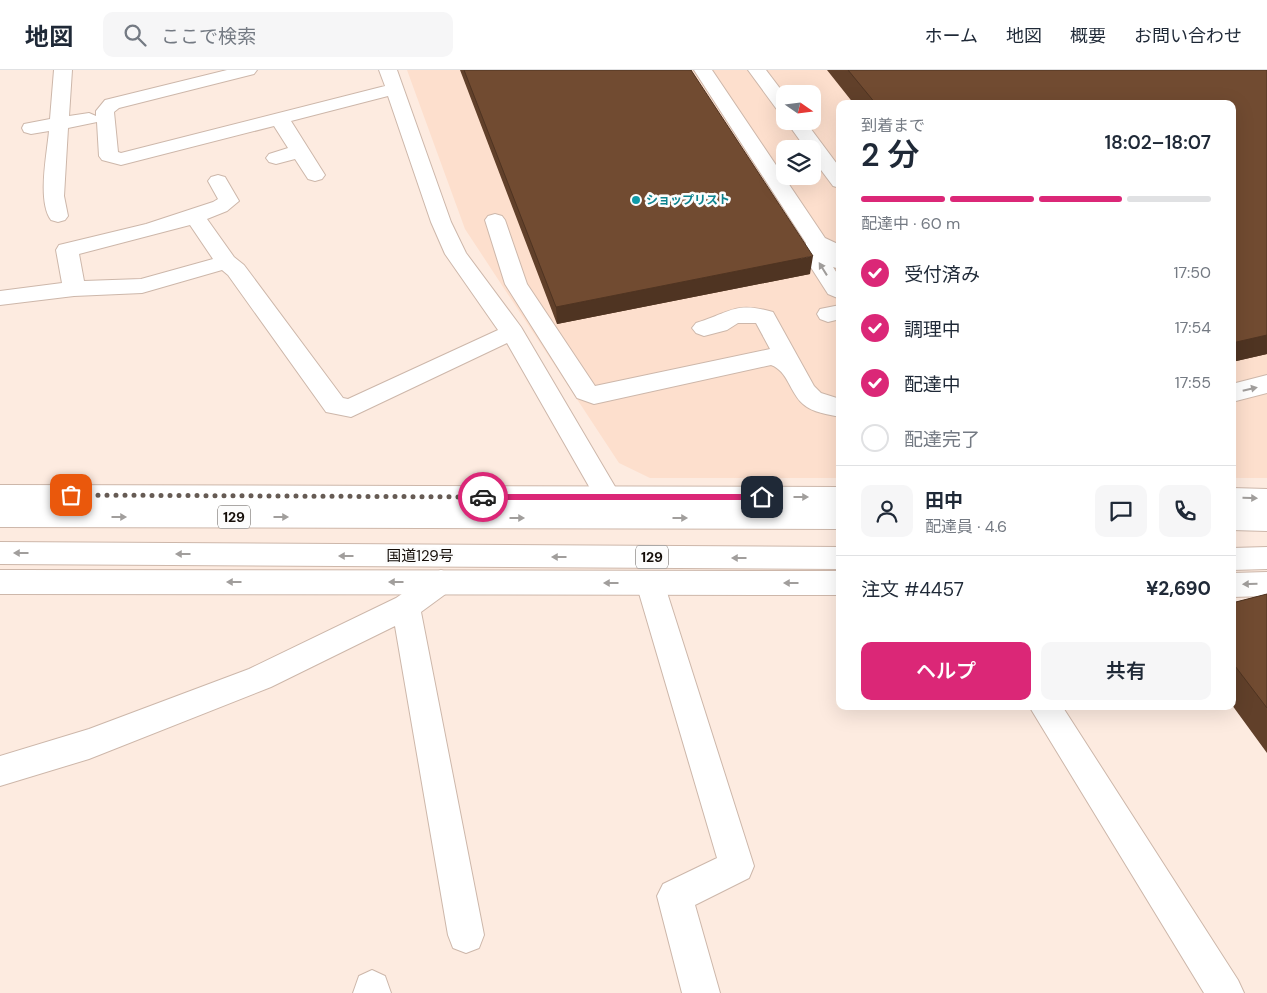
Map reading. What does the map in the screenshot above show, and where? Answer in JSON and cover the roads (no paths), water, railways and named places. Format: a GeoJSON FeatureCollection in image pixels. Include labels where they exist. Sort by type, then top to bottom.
{"type":"FeatureCollection","features":[{"type":"Feature","properties":{"kind":"main road"},"geometry":{"type":"LineString","coordinates":[[58,216],[54,196],[64,70]]}},
{"type":"Feature","properties":{"kind":"main road"},"geometry":{"type":"LineString","coordinates":[[248,70],[112,104],[105,111],[109,156],[121,159],[279,118],[392,79],[441,222],[456,254],[513,333],[608,497]]}},
{"type":"Feature","properties":{"kind":"main road"},"geometry":{"type":"LineString","coordinates":[[703,70],[816,243],[832,249],[836,256]]}},
{"type":"Feature","properties":{"kind":"main road"},"geometry":{"type":"LineString","coordinates":[[758,70],[776,95]]}},
{"type":"Feature","properties":{"kind":"main road"},"geometry":{"type":"LineString","coordinates":[[279,118],[315,175]]}},
{"type":"Feature","properties":{"kind":"main road"},"geometry":{"type":"LineString","coordinates":[[31,128],[89,119]]}},
{"type":"Feature","properties":{"kind":"main road"},"geometry":{"type":"LineString","coordinates":[[715,126],[737,122]]}},
{"type":"Feature","properties":{"kind":"main road"},"geometry":{"type":"LineString","coordinates":[[802,130],[836,177]]}},
{"type":"Feature","properties":{"kind":"main road"},"geometry":{"type":"LineString","coordinates":[[276,158],[300,151]]}},
{"type":"Feature","properties":{"kind":"main road"},"geometry":{"type":"LineString","coordinates":[[74,290],[67,250],[194,217],[225,206],[229,202],[218,180]]}},
{"type":"Feature","properties":{"kind":"main road"},"geometry":{"type":"LineString","coordinates":[[194,217],[226,262],[236,270],[335,406],[351,408],[494,340],[513,333]]}},
{"type":"Feature","properties":{"kind":"main road"},"geometry":{"type":"LineString","coordinates":[[495,220],[516,284],[576,356],[586,392],[594,395],[772,357],[782,359],[789,364]]}},
{"type":"Feature","properties":{"kind":"main road"},"geometry":{"type":"LineString","coordinates":[[816,243],[814,255],[836,289]]}},
{"type":"Feature","properties":{"kind":"main road"},"geometry":{"type":"LineString","coordinates":[[0,298],[74,290],[142,286],[226,262]]}},
{"type":"Feature","properties":{"kind":"main road"},"geometry":{"type":"LineString","coordinates":[[739,364],[712,326],[725,318],[750,313],[765,318],[774,324],[789,364],[807,395],[814,401],[836,407]]}},
{"type":"Feature","properties":{"kind":"main road"},"geometry":{"type":"LineString","coordinates":[[1236,392],[1267,384]]}},
{"type":"Feature","properties":{"kind":"main road"},"geometry":{"type":"LineString","coordinates":[[0,495],[836,497]]}},
{"type":"Feature","properties":{"kind":"main road"},"geometry":{"type":"LineString","coordinates":[[1236,498],[1267,499]]}},
{"type":"Feature","properties":{"kind":"main road","name":"129"},"geometry":{"type":"LineString","coordinates":[[0,516],[836,518]]}},
{"type":"Feature","properties":{"kind":"main road"},"geometry":{"type":"LineString","coordinates":[[1236,519],[1267,520]]}},
{"type":"Feature","properties":{"kind":"main road","name":"国道129号"},"geometry":{"type":"LineString","coordinates":[[0,553],[836,558]]}},
{"type":"Feature","properties":{"kind":"main road"},"geometry":{"type":"LineString","coordinates":[[1236,559],[1267,558]]}},
{"type":"Feature","properties":{"kind":"main road"},"geometry":{"type":"LineString","coordinates":[[0,582],[836,583]]}},
{"type":"Feature","properties":{"kind":"main road"},"geometry":{"type":"LineString","coordinates":[[0,771],[89,744],[260,678],[406,607],[441,582]]}},
{"type":"Feature","properties":{"kind":"main road"},"geometry":{"type":"LineString","coordinates":[[650,583],[737,866],[675,896],[701,993]]}},
{"type":"Feature","properties":{"kind":"main road"},"geometry":{"type":"LineString","coordinates":[[1236,585],[1267,584]]}},
{"type":"Feature","properties":{"kind":"main road"},"geometry":{"type":"LineString","coordinates":[[406,607],[466,935]]}},
{"type":"Feature","properties":{"kind":"main road"},"geometry":{"type":"LineString","coordinates":[[1047,710],[1226,993]]}},
{"type":"Feature","properties":{"kind":"place","name":"ショップリスト"},"geometry":{"type":"Point","coordinates":[636,200]}}]}
